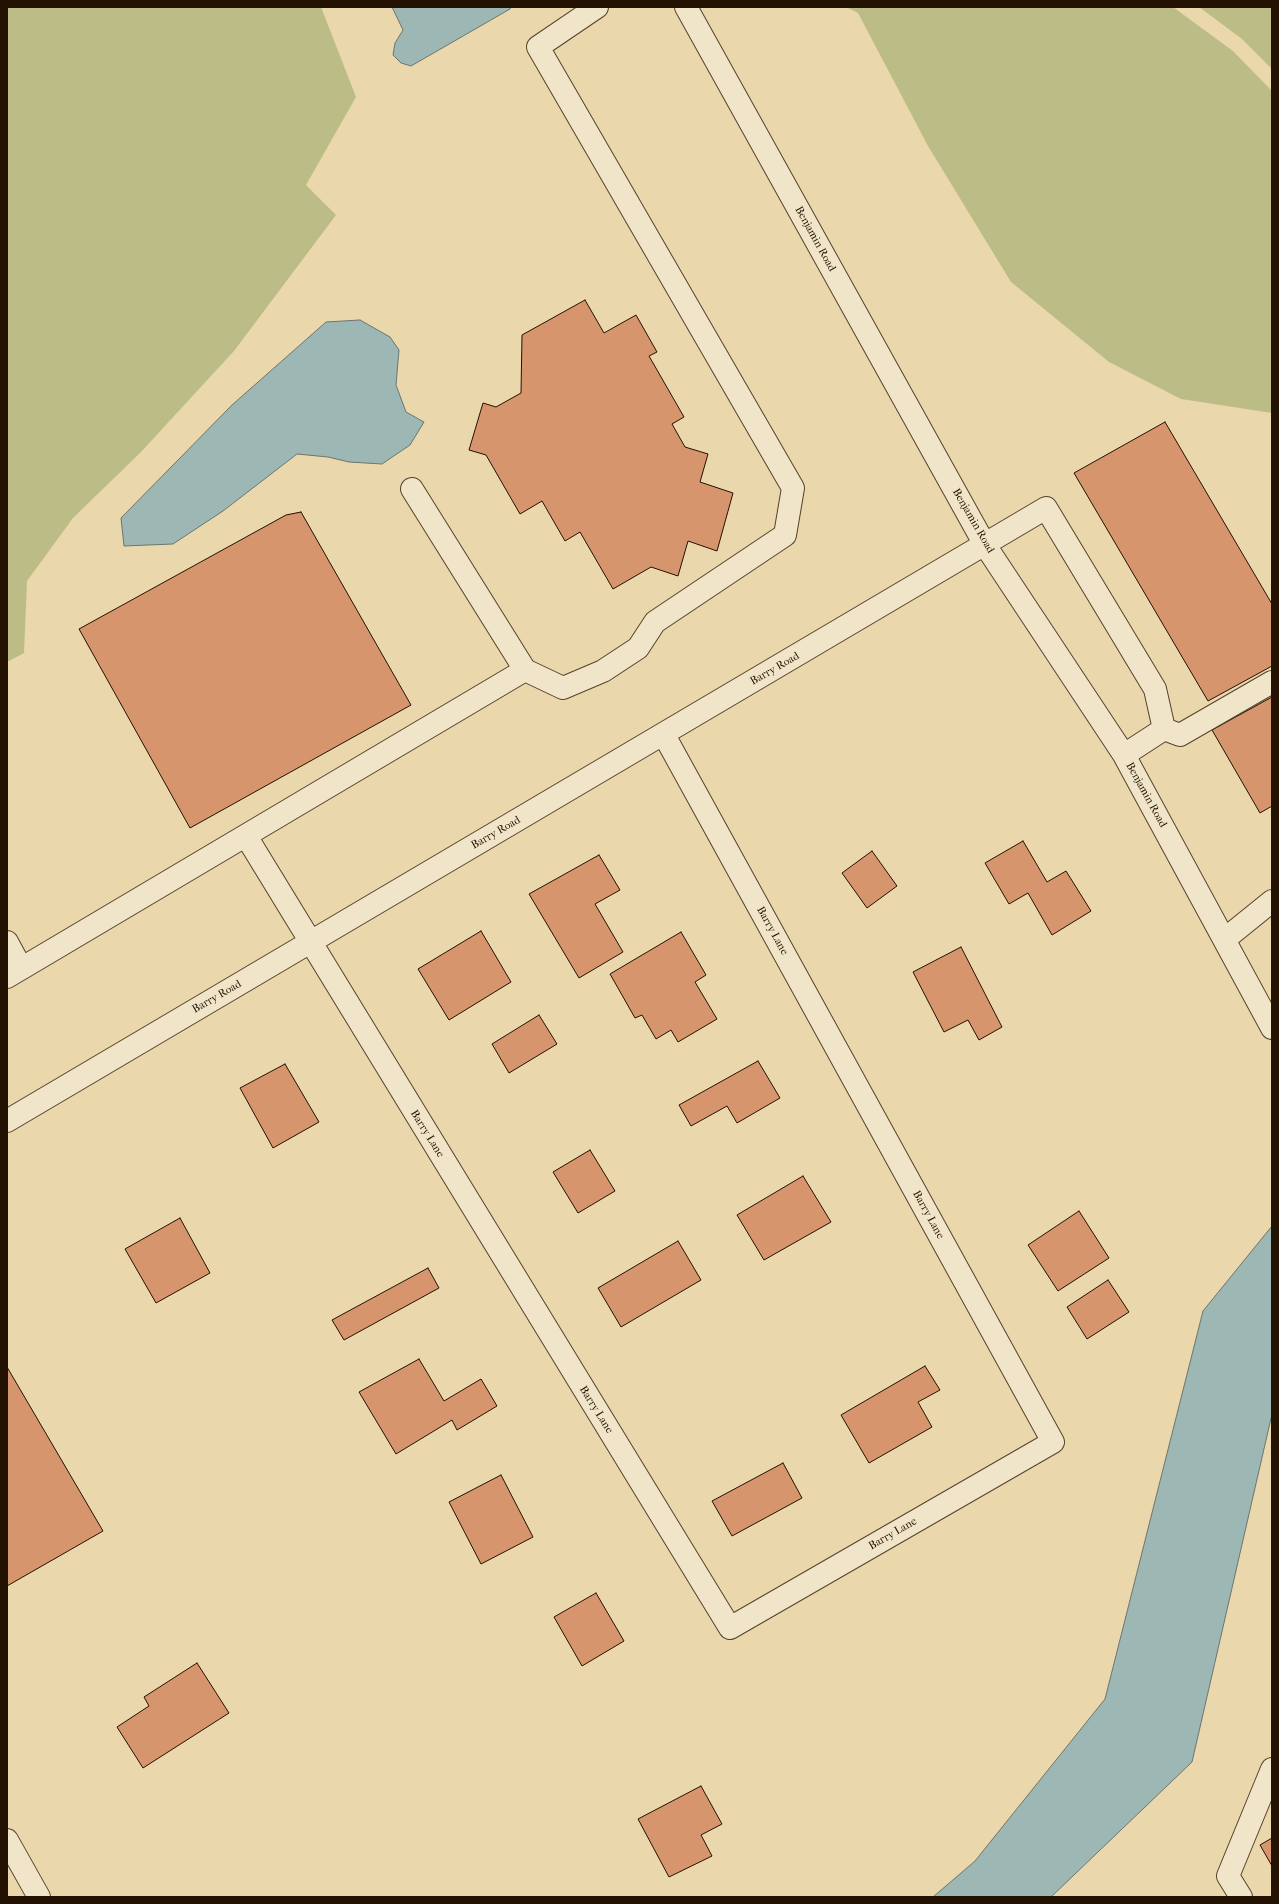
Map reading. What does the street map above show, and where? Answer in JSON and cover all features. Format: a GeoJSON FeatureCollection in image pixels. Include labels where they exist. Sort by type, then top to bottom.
{"type":"FeatureCollection","features":[{"type":"Feature","properties":{"kind":"street"},"geometry":{"type":"LineString","coordinates":[[412,489],[525,670],[563,688],[603,671],[638,648],[655,622],[785,535],[793,488],[538,47],[597,7]]}},
{"type":"Feature","properties":{"kind":"street","name":"Benjamin Road"},"geometry":{"type":"LineString","coordinates":[[686,7],[985,545],[1124,755],[1272,1028]]}},
{"type":"Feature","properties":{"kind":"street","name":"Barry Road"},"geometry":{"type":"LineString","coordinates":[[7,1121],[664,735],[1046,508],[1155,689],[1164,729]]}},
{"type":"Feature","properties":{"kind":"street"},"geometry":{"type":"LineString","coordinates":[[7,942],[14,973],[525,670]]}},
{"type":"Feature","properties":{"kind":"street"},"geometry":{"type":"LineString","coordinates":[[1124,755],[1164,729],[1180,734],[1272,682]]}},
{"type":"Feature","properties":{"kind":"street","name":"Barry Lane"},"geometry":{"type":"LineString","coordinates":[[310,942],[730,1628],[1053,1442],[664,735]]}},
{"type":"Feature","properties":{"kind":"street"},"geometry":{"type":"LineString","coordinates":[[246,836],[310,942]]}},
{"type":"Feature","properties":{"kind":"street"},"geometry":{"type":"LineString","coordinates":[[1225,939],[1272,901]]}},
{"type":"Feature","properties":{"kind":"street"},"geometry":{"type":"LineString","coordinates":[[1241,1897],[1228,1876],[1272,1769]]}},
{"type":"Feature","properties":{"kind":"street"},"geometry":{"type":"LineString","coordinates":[[7,1840],[39,1897]]}},
{"type":"Feature","properties":{"kind":"green space"},"geometry":{"type":"Polygon","coordinates":[[[7,7],[321,7],[356,97],[306,185],[336,215],[234,351],[141,452],[73,518],[27,581],[24,653],[7,662],[7,7]]]}},
{"type":"Feature","properties":{"kind":"green space"},"geometry":{"type":"Polygon","coordinates":[[[846,7],[1173,7],[1233,51],[1272,91],[1272,413],[1181,399],[1109,362],[1011,282],[928,146],[858,13],[846,7]]]}},
{"type":"Feature","properties":{"kind":"green space"},"geometry":{"type":"Polygon","coordinates":[[[1199,7],[1272,7],[1272,69],[1242,39],[1199,7]]]}},
{"type":"Feature","properties":{"kind":"water"},"geometry":{"type":"Polygon","coordinates":[[[392,7],[511,7],[510,9],[411,66],[401,63],[393,55],[395,43],[403,30],[392,7]]]}},
{"type":"Feature","properties":{"kind":"water"},"geometry":{"type":"Polygon","coordinates":[[[360,320],[390,337],[399,350],[396,385],[406,412],[424,422],[410,445],[382,464],[349,462],[328,457],[297,454],[223,511],[173,544],[124,546],[121,518],[232,405],[326,322],[360,320]]]}},
{"type":"Feature","properties":{"kind":"water"},"geometry":{"type":"Polygon","coordinates":[[[1272,1226],[1272,1414],[1192,1762],[1051,1897],[933,1897],[975,1861],[1105,1699],[1203,1311],[1272,1226]]]}},
{"type":"Feature","properties":{"kind":"building"},"geometry":{"type":"Polygon","coordinates":[[[585,300],[604,333],[636,315],[657,352],[649,356],[684,417],[672,424],[685,447],[708,454],[700,482],[733,493],[717,551],[688,541],[678,576],[651,567],[613,589],[580,532],[565,541],[542,501],[520,514],[486,455],[469,450],[483,403],[496,407],[521,393],[522,335],[585,300]]]}},
{"type":"Feature","properties":{"kind":"building"},"geometry":{"type":"Polygon","coordinates":[[[1165,422],[1272,604],[1272,666],[1208,701],[1074,473],[1165,422]]]}},
{"type":"Feature","properties":{"kind":"building"},"geometry":{"type":"Polygon","coordinates":[[[301,512],[411,705],[190,828],[79,629],[286,515],[301,512]]]}},
{"type":"Feature","properties":{"kind":"building"},"geometry":{"type":"Polygon","coordinates":[[[1272,697],[1272,806],[1260,813],[1212,730],[1272,697]]]}},
{"type":"Feature","properties":{"kind":"building"},"geometry":{"type":"Polygon","coordinates":[[[1023,841],[1047,882],[1066,871],[1091,911],[1052,935],[1028,893],[1009,904],[985,863],[1023,841]]]}},
{"type":"Feature","properties":{"kind":"building"},"geometry":{"type":"Polygon","coordinates":[[[872,851],[897,886],[867,908],[842,873],[872,851]]]}},
{"type":"Feature","properties":{"kind":"building"},"geometry":{"type":"Polygon","coordinates":[[[599,855],[620,890],[595,904],[623,952],[579,978],[529,894],[599,855]]]}},
{"type":"Feature","properties":{"kind":"building"},"geometry":{"type":"Polygon","coordinates":[[[481,931],[511,982],[449,1020],[418,969],[481,931]]]}},
{"type":"Feature","properties":{"kind":"building"},"geometry":{"type":"Polygon","coordinates":[[[681,932],[706,975],[695,982],[717,1019],[678,1042],[671,1030],[656,1039],[642,1015],[635,1018],[610,974],[681,932]]]}},
{"type":"Feature","properties":{"kind":"building"},"geometry":{"type":"Polygon","coordinates":[[[961,947],[1002,1027],[979,1040],[968,1020],[944,1032],[913,972],[961,947]]]}},
{"type":"Feature","properties":{"kind":"building"},"geometry":{"type":"Polygon","coordinates":[[[539,1015],[557,1044],[509,1073],[492,1044],[539,1015]]]}},
{"type":"Feature","properties":{"kind":"building"},"geometry":{"type":"Polygon","coordinates":[[[758,1061],[780,1098],[737,1123],[727,1106],[691,1126],[679,1105],[758,1061]]]}},
{"type":"Feature","properties":{"kind":"building"},"geometry":{"type":"Polygon","coordinates":[[[285,1064],[319,1122],[273,1148],[240,1088],[285,1064]]]}},
{"type":"Feature","properties":{"kind":"building"},"geometry":{"type":"Polygon","coordinates":[[[590,1150],[615,1191],[578,1213],[553,1172],[590,1150]]]}},
{"type":"Feature","properties":{"kind":"building"},"geometry":{"type":"Polygon","coordinates":[[[803,1176],[831,1222],[764,1260],[737,1215],[803,1176]]]}},
{"type":"Feature","properties":{"kind":"building"},"geometry":{"type":"Polygon","coordinates":[[[1079,1211],[1109,1258],[1058,1291],[1028,1245],[1079,1211]]]}},
{"type":"Feature","properties":{"kind":"building"},"geometry":{"type":"Polygon","coordinates":[[[180,1218],[210,1273],[156,1303],[125,1249],[180,1218]]]}},
{"type":"Feature","properties":{"kind":"building"},"geometry":{"type":"Polygon","coordinates":[[[678,1241],[701,1280],[621,1327],[598,1288],[678,1241]]]}},
{"type":"Feature","properties":{"kind":"building"},"geometry":{"type":"Polygon","coordinates":[[[428,1268],[439,1288],[344,1340],[332,1320],[428,1268]]]}},
{"type":"Feature","properties":{"kind":"building"},"geometry":{"type":"Polygon","coordinates":[[[1108,1280],[1129,1312],[1087,1339],[1067,1307],[1108,1280]]]}},
{"type":"Feature","properties":{"kind":"building"},"geometry":{"type":"Polygon","coordinates":[[[419,1359],[444,1401],[481,1379],[497,1406],[457,1430],[452,1420],[396,1454],[359,1392],[419,1359]]]}},
{"type":"Feature","properties":{"kind":"building"},"geometry":{"type":"Polygon","coordinates":[[[925,1366],[940,1390],[918,1402],[932,1427],[869,1463],[841,1415],[925,1366]]]}},
{"type":"Feature","properties":{"kind":"building"},"geometry":{"type":"Polygon","coordinates":[[[7,1367],[103,1531],[7,1586],[7,1367]]]}},
{"type":"Feature","properties":{"kind":"building"},"geometry":{"type":"Polygon","coordinates":[[[783,1463],[802,1498],[732,1536],[712,1501],[783,1463]]]}},
{"type":"Feature","properties":{"kind":"building"},"geometry":{"type":"Polygon","coordinates":[[[501,1475],[533,1537],[481,1564],[449,1502],[501,1475]]]}},
{"type":"Feature","properties":{"kind":"building"},"geometry":{"type":"Polygon","coordinates":[[[596,1593],[624,1641],[582,1666],[554,1617],[596,1593]]]}},
{"type":"Feature","properties":{"kind":"building"},"geometry":{"type":"Polygon","coordinates":[[[197,1663],[229,1713],[143,1768],[117,1727],[149,1706],[144,1697],[197,1663]]]}},
{"type":"Feature","properties":{"kind":"building"},"geometry":{"type":"Polygon","coordinates":[[[701,1786],[722,1824],[701,1835],[712,1856],[669,1877],[638,1819],[701,1786]]]}},
{"type":"Feature","properties":{"kind":"building"},"geometry":{"type":"Polygon","coordinates":[[[1272,1838],[1272,1866],[1260,1845],[1272,1838]]]}}]}
